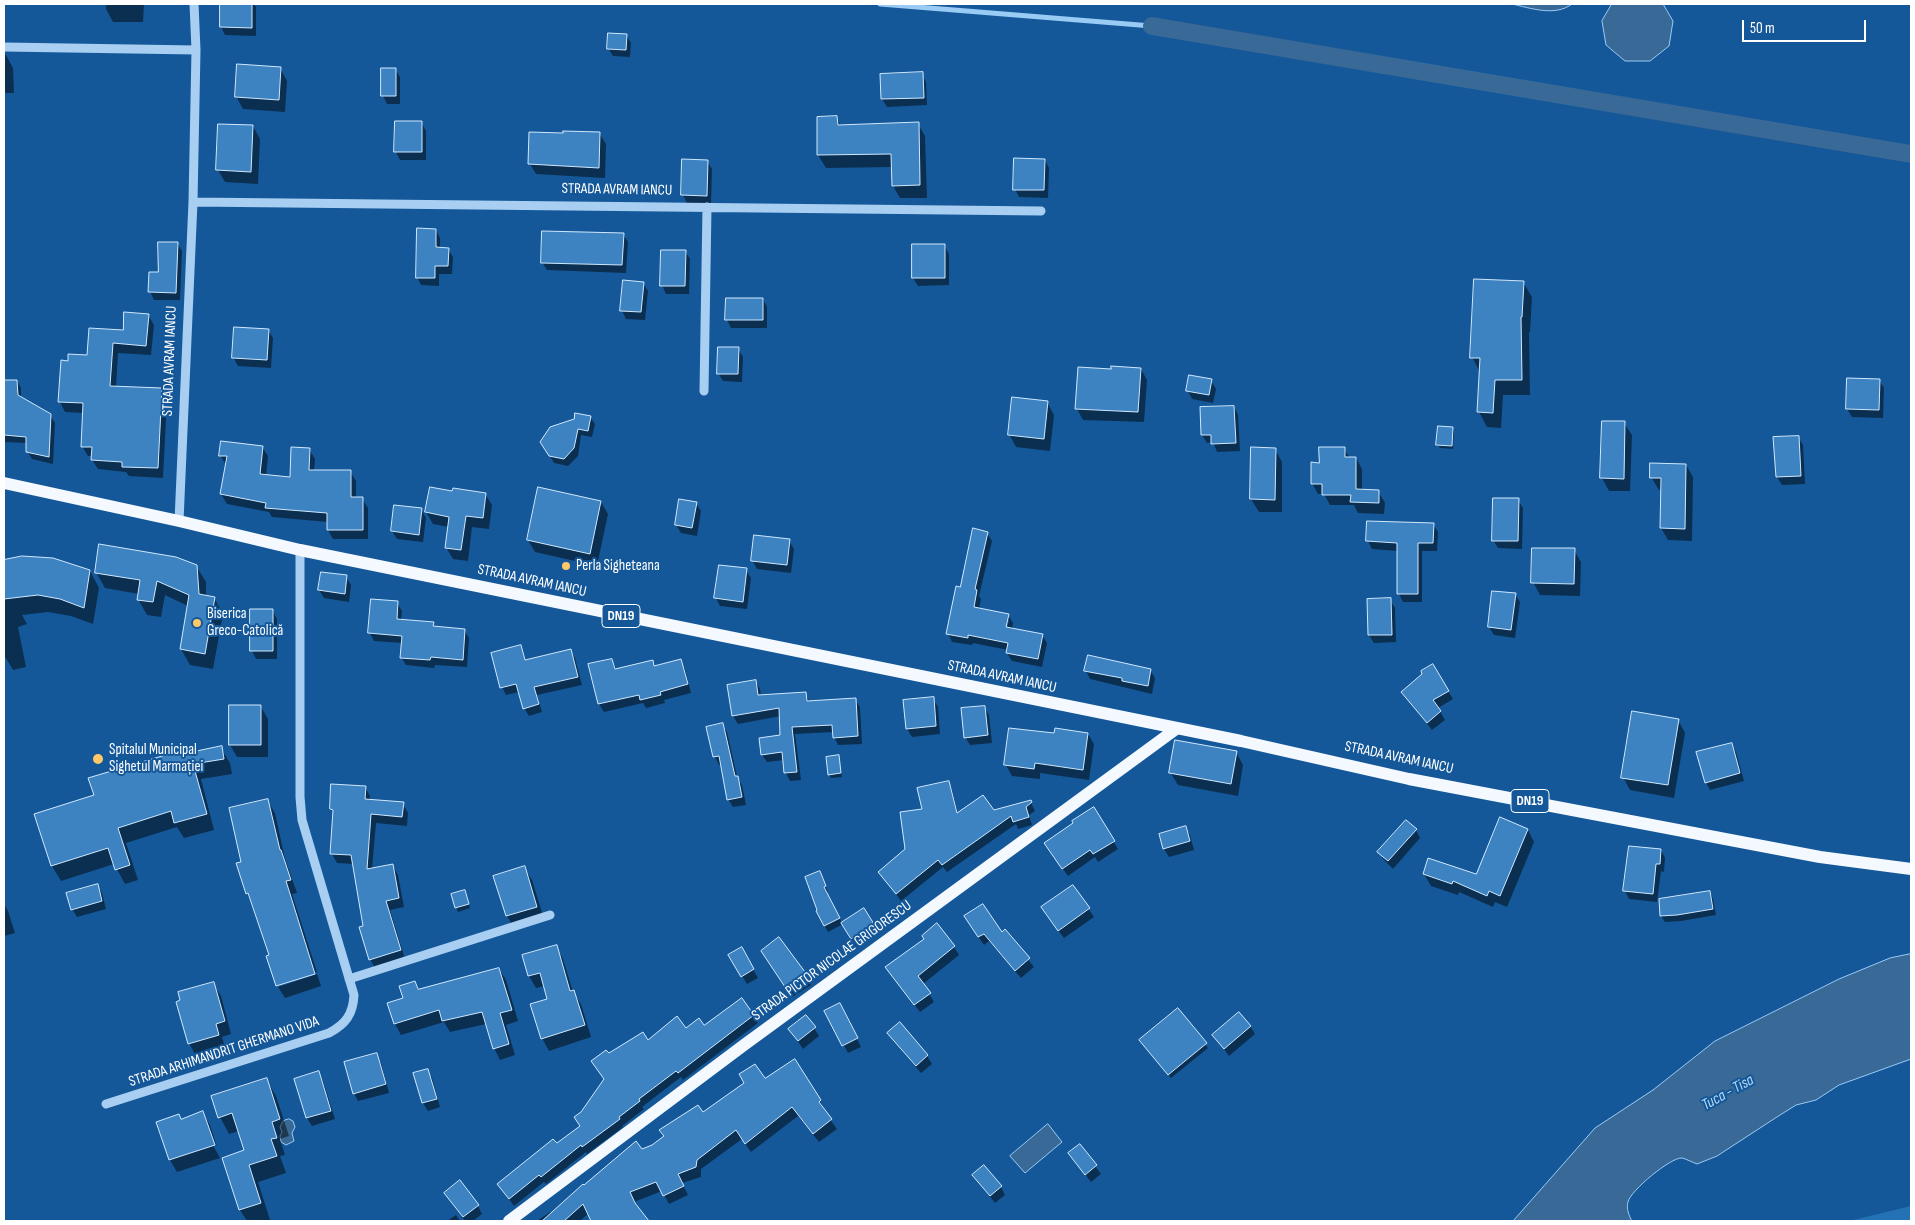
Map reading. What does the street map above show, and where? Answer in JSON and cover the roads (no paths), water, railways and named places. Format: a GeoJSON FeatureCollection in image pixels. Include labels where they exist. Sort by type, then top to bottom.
{"type":"FeatureCollection","features":[{"type":"Feature","properties":{"kind":"main road","name":"STRADA AVRAM IANCU"},"geometry":{"type":"LineString","coordinates":[[4,483],[179,521],[300,550],[1304,754],[1408,779],[1820,857],[1911,869]]}},
{"type":"Feature","properties":{"kind":"main road","name":"STRADA PICTOR NICOLAE GRIGORESCU"},"geometry":{"type":"LineString","coordinates":[[509,1221],[744,1045],[1176,729]]}},
{"type":"Feature","properties":{"kind":"street","name":"STRADA AVRAM IANCU"},"geometry":{"type":"LineString","coordinates":[[179,521],[193,202],[196,50],[194,4]]}},
{"type":"Feature","properties":{"kind":"street"},"geometry":{"type":"LineString","coordinates":[[4,47],[196,50]]}},
{"type":"Feature","properties":{"kind":"street","name":"STRADA AVRAM IANCU"},"geometry":{"type":"LineString","coordinates":[[193,202],[1041,211]]}},
{"type":"Feature","properties":{"kind":"street"},"geometry":{"type":"LineString","coordinates":[[704,391],[708,207]]}},
{"type":"Feature","properties":{"kind":"street","name":"STRADA ARHIMANDRIT GHERMANO VIDA"},"geometry":{"type":"LineString","coordinates":[[106,1104],[329,1033],[341,1026],[348,1018],[353,1007],[354,995],[302,820],[300,797],[300,550]]}},
{"type":"Feature","properties":{"kind":"street"},"geometry":{"type":"LineString","coordinates":[[349,979],[550,915]]}},
{"type":"Feature","properties":{"kind":"water"},"geometry":{"type":"Polygon","coordinates":[[[1512,4],[1572,4],[1565,8],[1550,11],[1512,4]]]}},
{"type":"Feature","properties":{"kind":"water"},"geometry":{"type":"Polygon","coordinates":[[[1612,4],[1663,4],[1673,21],[1669,46],[1650,61],[1625,61],[1606,45],[1602,21],[1612,4]]]}},
{"type":"Feature","properties":{"kind":"water","name":"Тиса - Tisa"},"geometry":{"type":"Polygon","coordinates":[[[1911,954],[1911,1059],[1839,1085],[1816,1100],[1796,1105],[1717,1156],[1697,1164],[1682,1158],[1669,1163],[1643,1183],[1630,1197],[1627,1207],[1632,1221],[1513,1221],[1595,1128],[1653,1090],[1715,1041],[1839,979],[1890,958],[1911,954]]]}},
{"type":"Feature","properties":{"kind":"water"},"geometry":{"type":"Polygon","coordinates":[[[289,1119],[293,1121],[295,1127],[292,1133],[294,1141],[286,1145],[281,1142],[280,1136],[282,1132],[280,1127],[283,1121],[289,1119]]]}},
{"type":"Feature","properties":{"kind":"water"},"geometry":{"type":"Polygon","coordinates":[[[1048,1124],[1062,1142],[1025,1173],[1010,1156],[1048,1124]]]}},
{"type":"Feature","properties":{"kind":"waterway"},"geometry":{"type":"LineString","coordinates":[[880,4],[1152,26]]}},
{"type":"Feature","properties":{"kind":"waterway"},"geometry":{"type":"LineString","coordinates":[[1152,26],[1911,154]]}},
{"type":"Feature","properties":{"kind":"place","name":"Perla Sigheteana"},"geometry":{"type":"Point","coordinates":[566,566]}},
{"type":"Feature","properties":{"kind":"place","name":"Biserica Greco-Catolică"},"geometry":{"type":"Point","coordinates":[197,623]}},
{"type":"Feature","properties":{"kind":"place","name":"Spitalul Municipal Sighetul Marmației"},"geometry":{"type":"Point","coordinates":[98,759]}}]}
